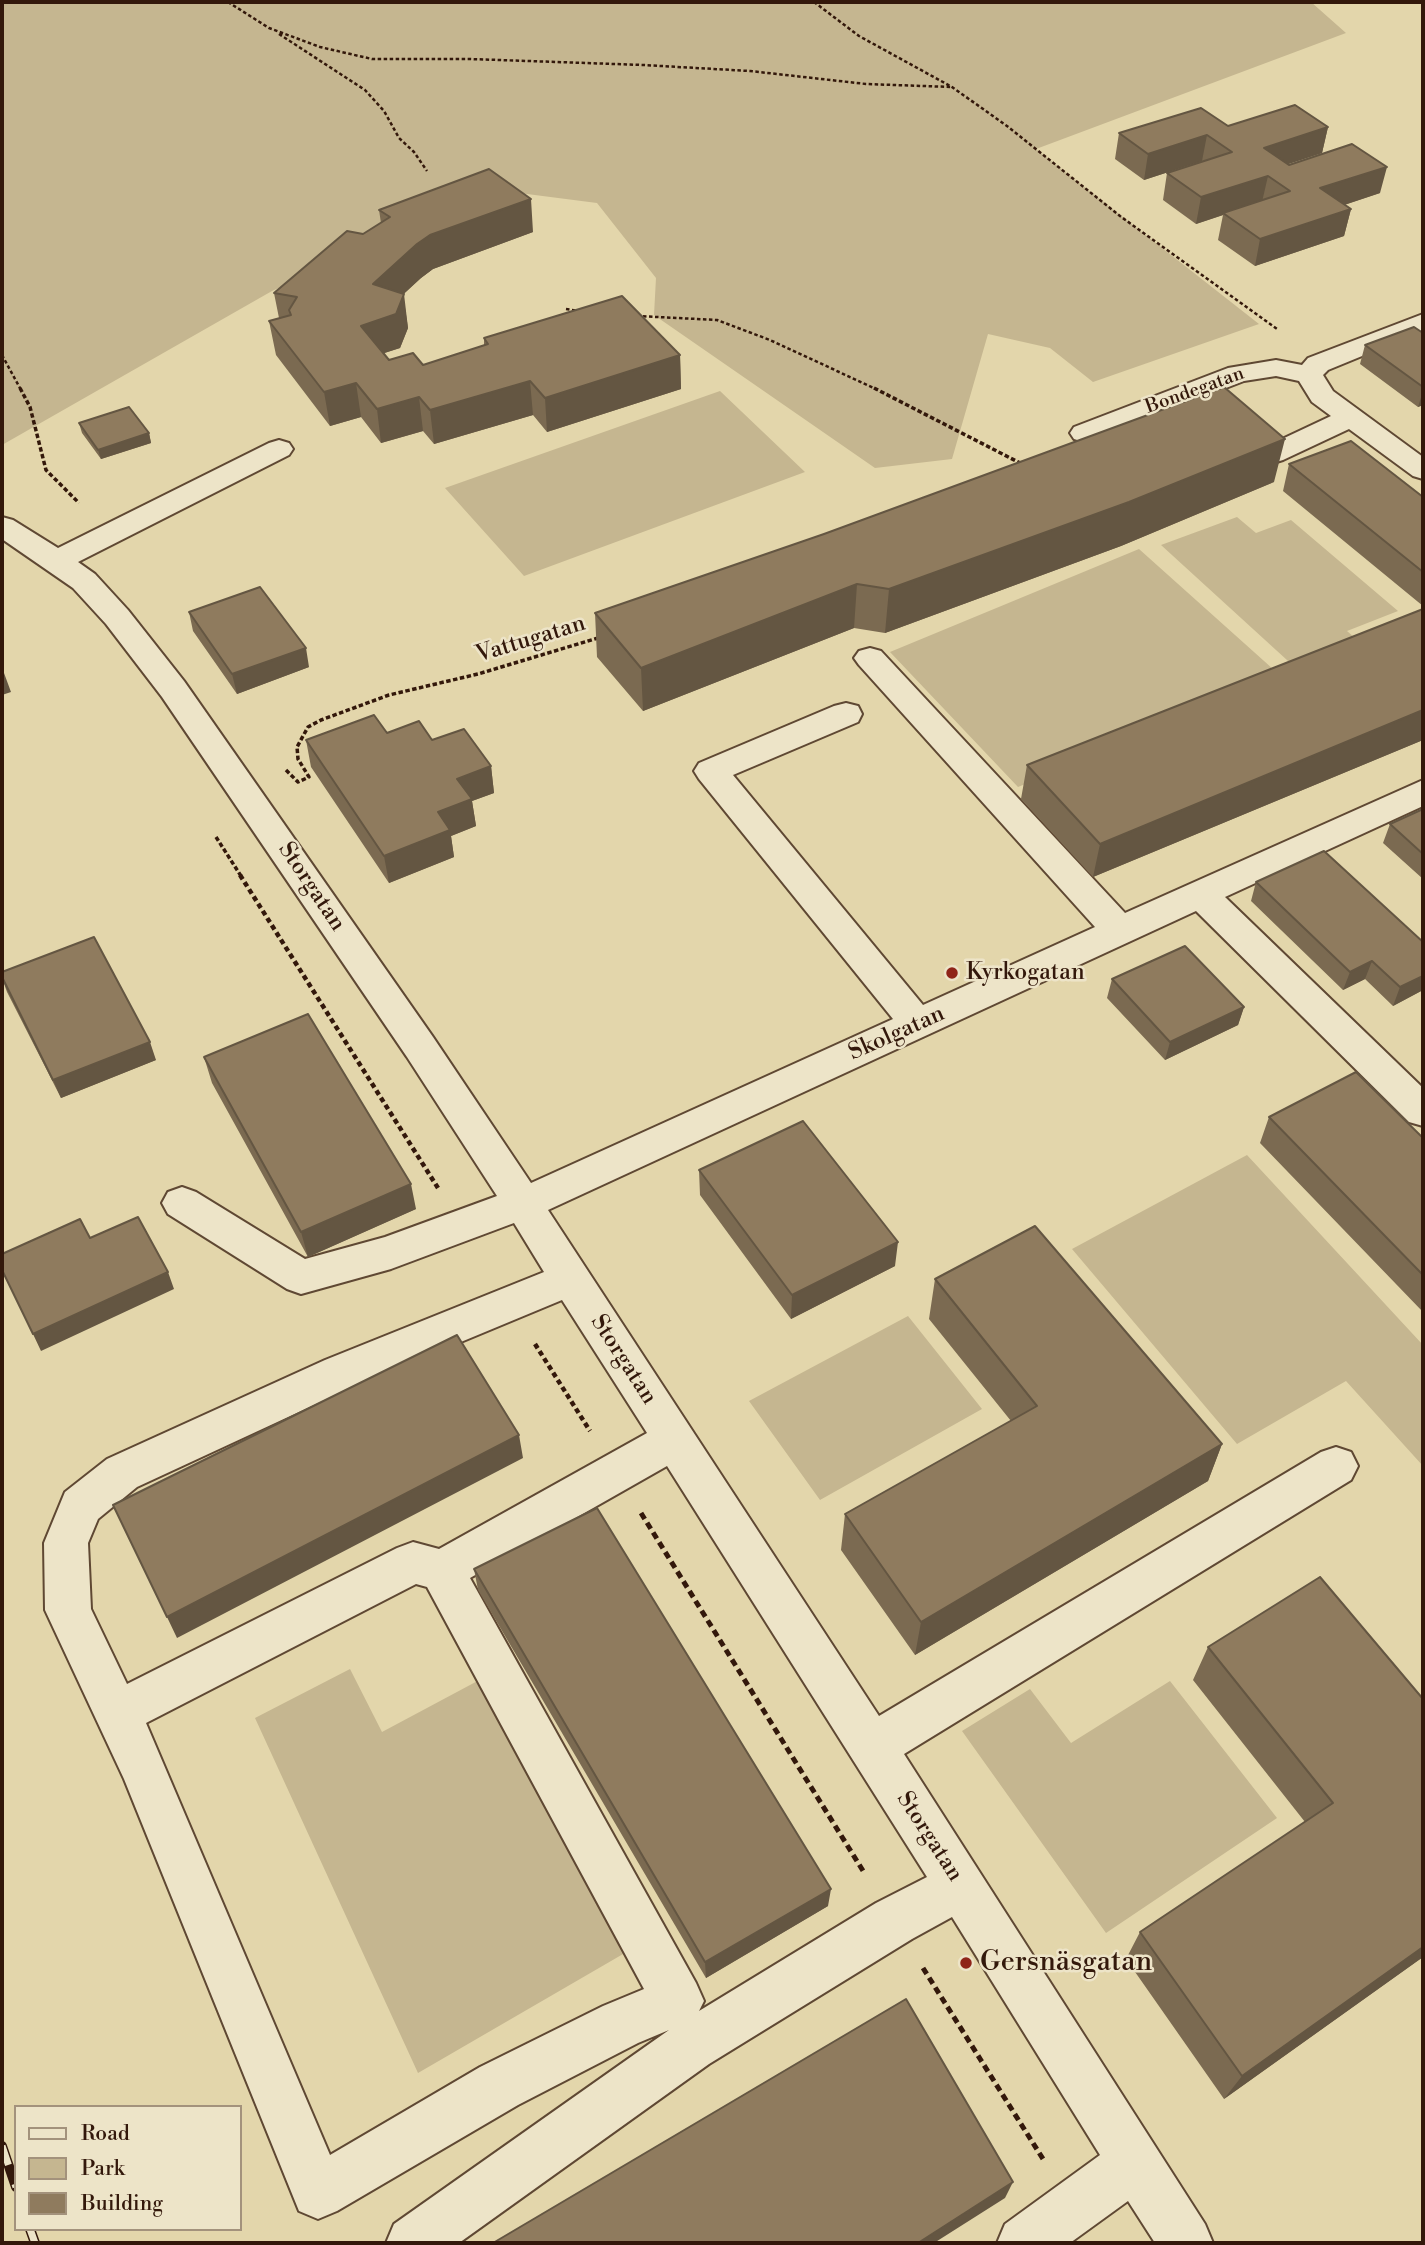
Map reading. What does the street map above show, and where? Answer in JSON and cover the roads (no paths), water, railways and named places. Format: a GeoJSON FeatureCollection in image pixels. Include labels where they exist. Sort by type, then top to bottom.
{"type":"FeatureCollection","features":[{"type":"Feature","properties":{"kind":"street"},"geometry":{"type":"LineString","coordinates":[[1423,322],[1316,368],[1322,396],[1423,470]]}},
{"type":"Feature","properties":{"kind":"street","name":"Bondegatan"},"geometry":{"type":"LineString","coordinates":[[1084,433],[1238,374],[1276,368],[1316,368]]}},
{"type":"Feature","properties":{"kind":"street"},"geometry":{"type":"LineString","coordinates":[[1273,454],[1351,416]]}},
{"type":"Feature","properties":{"kind":"street"},"geometry":{"type":"LineString","coordinates":[[56,561],[279,449]]}},
{"type":"Feature","properties":{"kind":"street","name":"Storgatan"},"geometry":{"type":"LineString","coordinates":[[2,526],[84,581],[117,617],[233,773],[413,1036],[523,1204],[961,1886],[1186,2243]]}},
{"type":"Feature","properties":{"kind":"street"},"geometry":{"type":"LineString","coordinates":[[870,658],[1121,932]]}},
{"type":"Feature","properties":{"kind":"street"},"geometry":{"type":"LineString","coordinates":[[846,714],[711,771],[918,1024]]}},
{"type":"Feature","properties":{"kind":"street","name":"Skolgatan"},"geometry":{"type":"LineString","coordinates":[[182,1203],[301,1277],[391,1252],[461,1224],[523,1204],[1202,896],[1423,792]]}},
{"type":"Feature","properties":{"kind":"street"},"geometry":{"type":"LineString","coordinates":[[1202,896],[1423,1111]]}},
{"type":"Feature","properties":{"kind":"street"},"geometry":{"type":"LineString","coordinates":[[442,1570],[678,2001],[621,2024],[499,2087],[318,2192],[143,1767],[68,1609],[66,1543],[81,1506],[122,1472],[340,1373],[570,1279]]}},
{"type":"Feature","properties":{"kind":"street"},"geometry":{"type":"LineString","coordinates":[[118,1713],[413,1563],[442,1570],[674,1440]]}},
{"type":"Feature","properties":{"kind":"street"},"geometry":{"type":"LineString","coordinates":[[872,1748],[1336,1466]]}},
{"type":"Feature","properties":{"kind":"street"},"geometry":{"type":"LineString","coordinates":[[413,2243],[691,2046],[894,1921],[961,1886]]}},
{"type":"Feature","properties":{"kind":"street"},"geometry":{"type":"LineString","coordinates":[[1024,2243],[1135,2163]]}},
{"type":"Feature","properties":{"kind":"railway"},"geometry":{"type":"LineString","coordinates":[[2,2146],[14,2181]]}},
{"type":"Feature","properties":{"kind":"railway"},"geometry":{"type":"LineString","coordinates":[[31,2231],[35,2243]]}},
{"type":"Feature","properties":{"kind":"place","name":"Kyrkogatan"},"geometry":{"type":"Point","coordinates":[952,973]}},
{"type":"Feature","properties":{"kind":"place","name":"Gersnäsgatan"},"geometry":{"type":"Point","coordinates":[966,1963]}}]}
